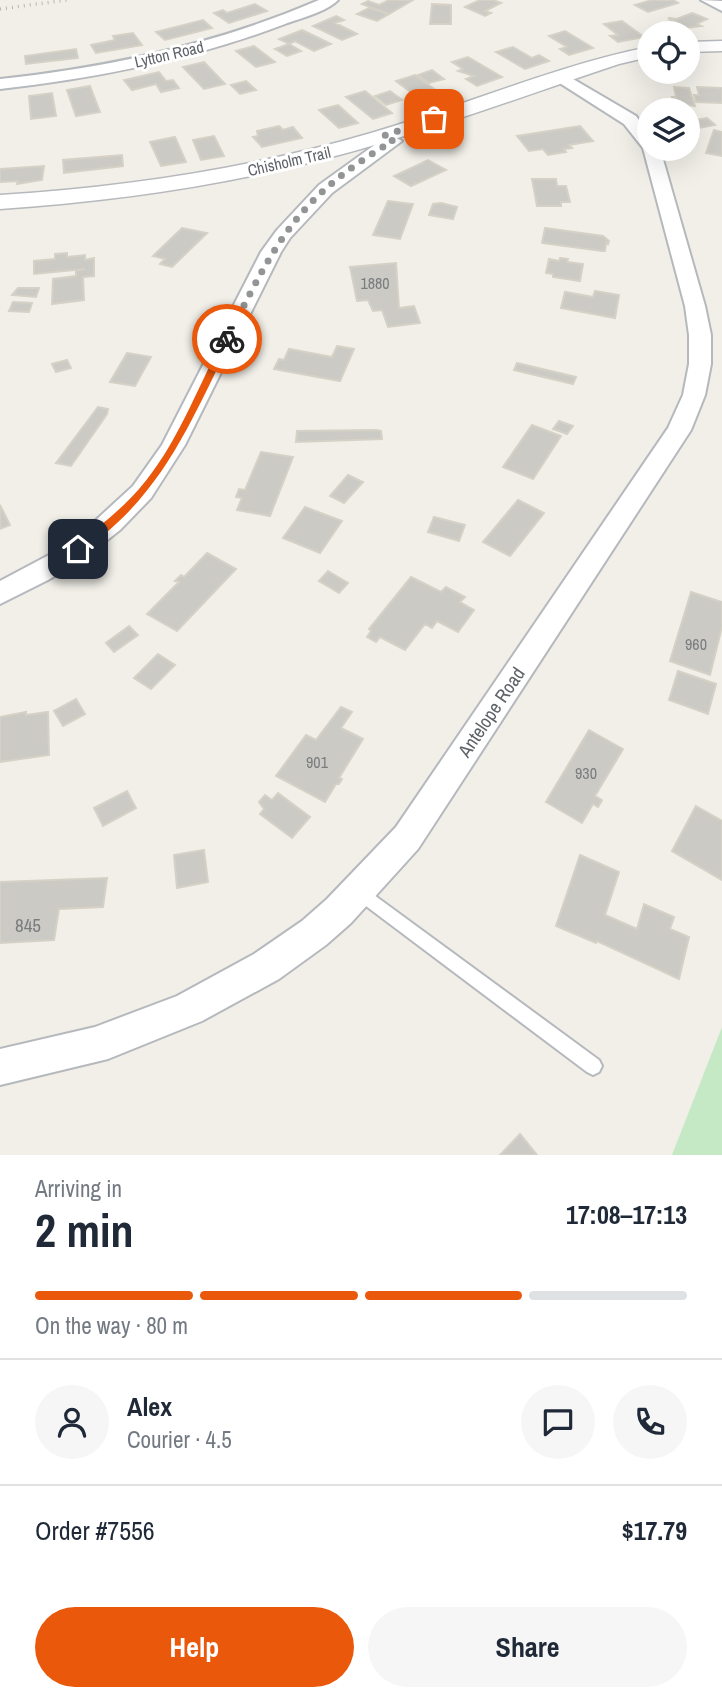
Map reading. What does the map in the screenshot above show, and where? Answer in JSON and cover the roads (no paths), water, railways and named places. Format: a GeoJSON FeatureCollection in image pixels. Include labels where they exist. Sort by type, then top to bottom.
{"type":"FeatureCollection","features":[{"type":"Feature","properties":{"kind":"street","name":"Lytton Road"},"geometry":{"type":"LineString","coordinates":[[0,84],[113,67],[176,53],[256,30],[331,0]]}},
{"type":"Feature","properties":{"kind":"street"},"geometry":{"type":"LineString","coordinates":[[708,0],[722,7]]}},
{"type":"Feature","properties":{"kind":"street"},"geometry":{"type":"LineString","coordinates":[[700,47],[722,46]]}},
{"type":"Feature","properties":{"kind":"street","name":"Chisholm Trail"},"geometry":{"type":"LineString","coordinates":[[0,202],[84,195],[223,176],[286,162],[383,136],[615,59],[637,54]]}},
{"type":"Feature","properties":{"kind":"street","name":"Antelope Road"},"geometry":{"type":"LineString","coordinates":[[561,77],[630,120],[637,129]]}},
{"type":"Feature","properties":{"kind":"street"},"geometry":{"type":"LineString","coordinates":[[0,593],[35,577],[78,549],[115,520],[143,491],[166,460],[271,252],[287,228],[332,181],[393,141],[383,136]]}},
{"type":"Feature","properties":{"kind":"street","name":"Antelope Road"},"geometry":{"type":"LineString","coordinates":[[0,1067],[106,1041],[181,1013],[248,979],[314,932],[359,892],[415,827],[679,430],[694,395],[700,364],[700,335],[695,306],[654,161]]}},
{"type":"Feature","properties":{"kind":"lane"},"geometry":{"type":"LineString","coordinates":[[359,892],[593,1066]]}},
{"type":"Feature","properties":{"kind":"railway"},"geometry":{"type":"LineString","coordinates":[[0,9],[67,0]]}}]}
